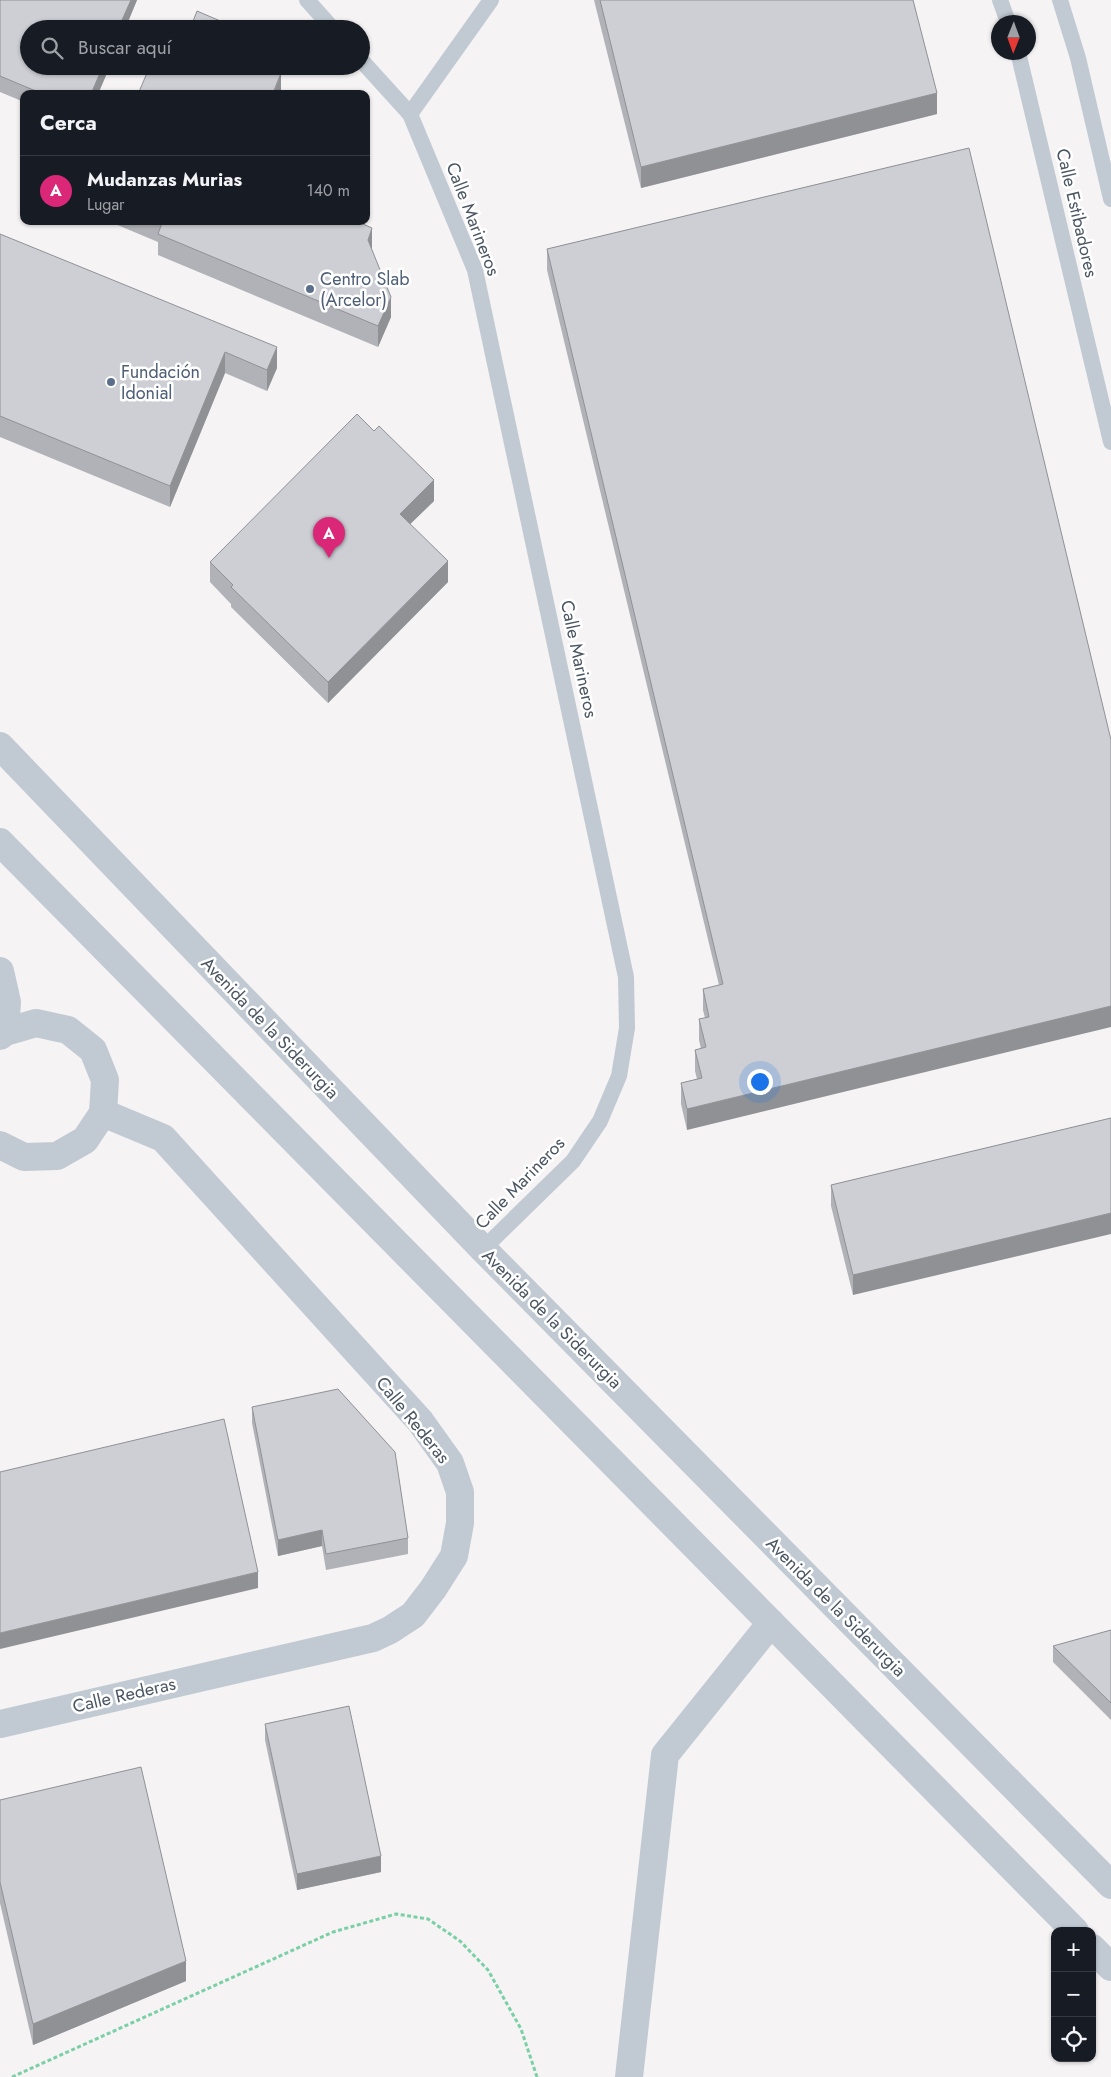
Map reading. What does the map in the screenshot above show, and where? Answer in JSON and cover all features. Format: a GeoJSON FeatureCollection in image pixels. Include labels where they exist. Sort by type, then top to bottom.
{"type":"FeatureCollection","features":[{"type":"Feature","properties":{"kind":"street","name":"Avenida de la Siderurgia"},"geometry":{"type":"LineString","coordinates":[[0,746],[483,1250],[1111,1884]]}},
{"type":"Feature","properties":{"kind":"street"},"geometry":{"type":"LineString","coordinates":[[0,842],[1071,1927]]}},
{"type":"Feature","properties":{"kind":"street"},"geometry":{"type":"LineString","coordinates":[[0,971],[7,1002],[2,1034],[36,1023],[68,1030],[93,1050],[106,1080],[102,1112],[85,1140],[57,1156],[24,1157],[0,1145]]}},
{"type":"Feature","properties":{"kind":"street","name":"Calle Rederas"},"geometry":{"type":"LineString","coordinates":[[0,1724],[374,1638],[413,1615],[428,1596],[454,1556],[460,1523],[460,1492],[450,1463],[420,1422],[163,1138],[102,1112]]}},
{"type":"Feature","properties":{"kind":"street"},"geometry":{"type":"LineString","coordinates":[[629,2077],[666,1755],[771,1623]]}},
{"type":"Feature","properties":{"kind":"street"},"geometry":{"type":"LineString","coordinates":[[1096,1952],[1111,1967]]}},
{"type":"Feature","properties":{"kind":"lane"},"geometry":{"type":"LineString","coordinates":[[307,0],[325,20]]}},
{"type":"Feature","properties":{"kind":"lane"},"geometry":{"type":"LineString","coordinates":[[410,114],[491,0]]}},
{"type":"Feature","properties":{"kind":"lane"},"geometry":{"type":"LineString","coordinates":[[1000,0],[1005,15]]}},
{"type":"Feature","properties":{"kind":"lane","name":"Calle Estibadores"},"geometry":{"type":"LineString","coordinates":[[1060,0],[1078,58],[1111,199]]}},
{"type":"Feature","properties":{"kind":"lane","name":"Calle Estibadores"},"geometry":{"type":"LineString","coordinates":[[1020,60],[1111,442]]}},
{"type":"Feature","properties":{"kind":"lane","name":"Calle Marineros"},"geometry":{"type":"LineString","coordinates":[[370,70],[410,114],[475,270],[626,977],[627,1028],[619,1076],[600,1121],[573,1161],[483,1250]]}},
{"type":"Feature","properties":{"kind":"path"},"geometry":{"type":"LineString","coordinates":[[12,2077],[333,1932],[396,1914],[428,1919],[460,1941],[488,1970],[521,2029],[537,2077]]}},
{"type":"Feature","properties":{"kind":"building"},"geometry":{"type":"Polygon","coordinates":[[[0,0],[131,0],[122,20],[20,20],[20,75],[99,75],[93,90],[33,90],[0,76],[0,0]]]}},
{"type":"Feature","properties":{"kind":"building"},"geometry":{"type":"Polygon","coordinates":[[[600,0],[913,0],[937,93],[641,167],[600,0]]]}},
{"type":"Feature","properties":{"kind":"building"},"geometry":{"type":"Polygon","coordinates":[[[197,11],[218,20],[194,20],[197,11]]]}},
{"type":"Feature","properties":{"kind":"building"},"geometry":{"type":"Polygon","coordinates":[[[146,75],[280,75],[274,90],[140,90],[146,75]]]}},
{"type":"Feature","properties":{"kind":"building"},"geometry":{"type":"Polygon","coordinates":[[[969,148],[1111,740],[1111,1006],[687,1109],[681,1083],[702,1078],[695,1050],[706,1047],[699,1019],[709,1017],[703,989],[723,984],[547,249],[969,148]]]}},
{"type":"Feature","properties":{"kind":"building","name":"Centro Slab (Arcelor)"},"geometry":{"type":"Polygon","coordinates":[[[161,225],[365,225],[372,228],[368,240],[391,297],[378,326],[158,234],[161,225]]]}},
{"type":"Feature","properties":{"kind":"building","name":"Fundación Idonial"},"geometry":{"type":"Polygon","coordinates":[[[0,234],[277,347],[267,370],[225,352],[170,486],[0,416],[0,234]]]}},
{"type":"Feature","properties":{"kind":"building"},"geometry":{"type":"Polygon","coordinates":[[[357,414],[374,431],[379,426],[434,480],[400,514],[448,561],[328,682],[231,587],[233,585],[210,562],[357,414]]]}},
{"type":"Feature","properties":{"kind":"building"},"geometry":{"type":"Polygon","coordinates":[[[1111,1118],[1111,1213],[853,1275],[831,1185],[1111,1118]]]}},
{"type":"Feature","properties":{"kind":"building"},"geometry":{"type":"Polygon","coordinates":[[[338,1389],[395,1452],[408,1538],[326,1554],[322,1530],[278,1540],[252,1407],[338,1389]]]}},
{"type":"Feature","properties":{"kind":"building"},"geometry":{"type":"Polygon","coordinates":[[[224,1419],[258,1572],[0,1633],[0,1472],[224,1419]]]}},
{"type":"Feature","properties":{"kind":"building"},"geometry":{"type":"Polygon","coordinates":[[[1111,1630],[1111,1703],[1053,1646],[1111,1630]]]}},
{"type":"Feature","properties":{"kind":"building"},"geometry":{"type":"Polygon","coordinates":[[[349,1706],[381,1856],[297,1874],[265,1724],[349,1706]]]}},
{"type":"Feature","properties":{"kind":"building"},"geometry":{"type":"Polygon","coordinates":[[[141,1767],[186,1961],[33,2024],[0,1882],[0,1800],[141,1767]]]}},
{"type":"Feature","properties":{"kind":"place","name":"Centro Slab (Arcelor)"},"geometry":{"type":"Point","coordinates":[310,289]}},
{"type":"Feature","properties":{"kind":"place","name":"Fundación Idonial"},"geometry":{"type":"Point","coordinates":[111,382]}},
{"type":"Feature","properties":{"kind":"place","name":"Mudanzas Murias"},"geometry":{"type":"Point","coordinates":[329,558]}}]}
